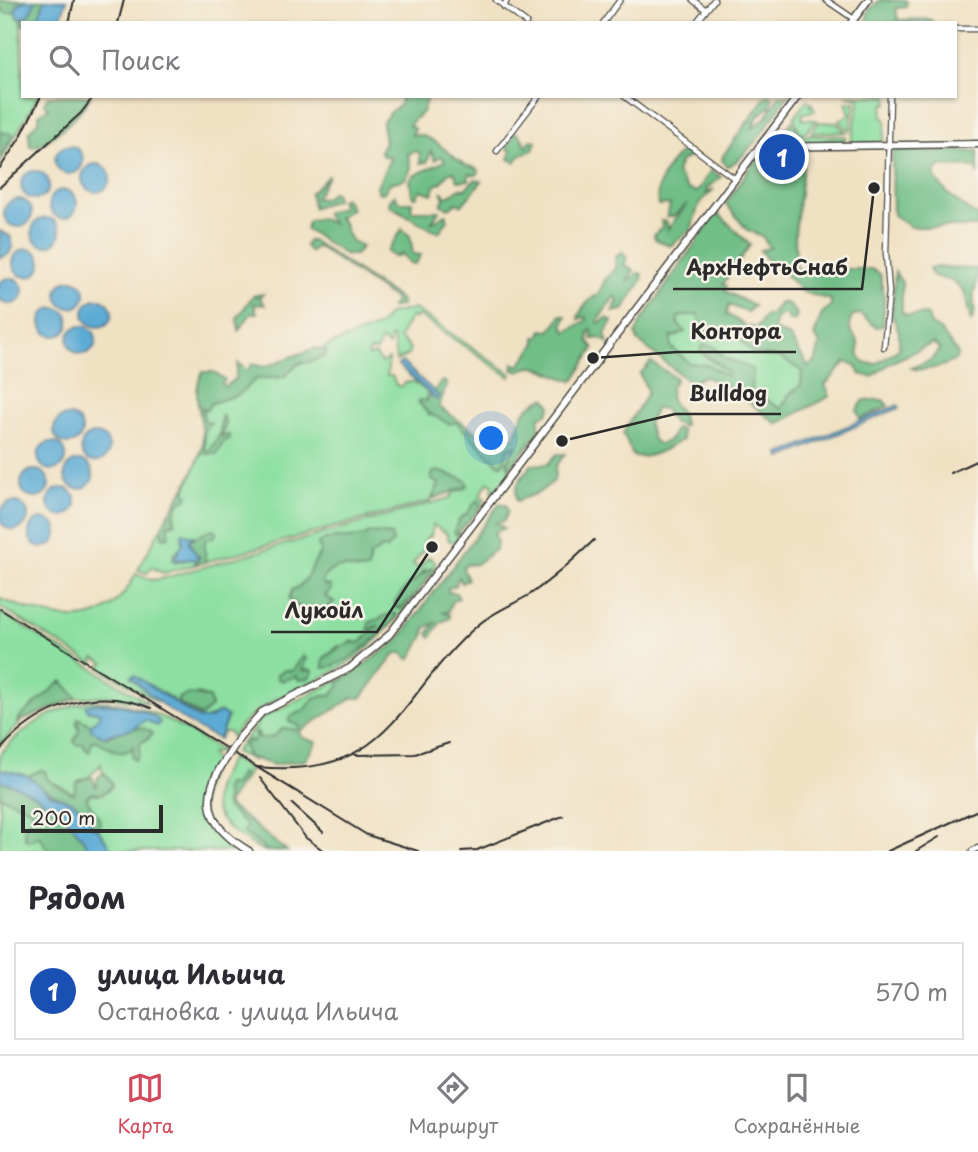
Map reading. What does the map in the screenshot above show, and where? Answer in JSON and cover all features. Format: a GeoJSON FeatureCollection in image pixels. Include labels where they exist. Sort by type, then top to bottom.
{"type":"FeatureCollection","features":[{"type":"Feature","properties":{"kind":"main road"},"geometry":{"type":"LineString","coordinates":[[854,21],[868,0]]}},
{"type":"Feature","properties":{"kind":"main road"},"geometry":{"type":"LineString","coordinates":[[249,851],[222,832],[210,814],[210,792],[220,768],[240,737],[262,712],[325,682],[375,650],[404,618],[796,98]]}},
{"type":"Feature","properties":{"kind":"main road"},"geometry":{"type":"LineString","coordinates":[[759,147],[978,144]]}},
{"type":"Feature","properties":{"kind":"street"},"geometry":{"type":"LineString","coordinates":[[496,0],[523,21]]}},
{"type":"Feature","properties":{"kind":"street"},"geometry":{"type":"LineString","coordinates":[[504,7],[507,0]]}},
{"type":"Feature","properties":{"kind":"street"},"geometry":{"type":"LineString","coordinates":[[605,21],[621,0]]}},
{"type":"Feature","properties":{"kind":"street"},"geometry":{"type":"LineString","coordinates":[[693,0],[706,9]]}},
{"type":"Feature","properties":{"kind":"street"},"geometry":{"type":"LineString","coordinates":[[697,21],[714,0]]}},
{"type":"Feature","properties":{"kind":"street"},"geometry":{"type":"LineString","coordinates":[[826,0],[852,21]]}},
{"type":"Feature","properties":{"kind":"street"},"geometry":{"type":"LineString","coordinates":[[957,29],[978,29]]}},
{"type":"Feature","properties":{"kind":"street"},"geometry":{"type":"LineString","coordinates":[[497,151],[537,98]]}},
{"type":"Feature","properties":{"kind":"street"},"geometry":{"type":"LineString","coordinates":[[628,98],[735,179]]}},
{"type":"Feature","properties":{"kind":"street"},"geometry":{"type":"LineString","coordinates":[[884,347],[889,292],[886,253],[890,98]]}},
{"type":"Feature","properties":{"kind":"street"},"geometry":{"type":"LineString","coordinates":[[972,851],[978,848]]}},
{"type":"Feature","properties":{"kind":"green space"},"geometry":{"type":"Polygon","coordinates":[[[0,0],[25,0],[18,4],[16,12],[6,13],[0,7],[0,0]]]}},
{"type":"Feature","properties":{"kind":"green space"},"geometry":{"type":"Polygon","coordinates":[[[36,0],[45,0],[37,21],[21,21],[28,16],[36,0]]]}},
{"type":"Feature","properties":{"kind":"green space"},"geometry":{"type":"Polygon","coordinates":[[[880,0],[907,1],[906,7],[896,8],[898,20],[932,21],[867,21],[868,11],[880,0]]]}},
{"type":"Feature","properties":{"kind":"green space"},"geometry":{"type":"Polygon","coordinates":[[[0,7],[6,13],[16,12],[21,20],[21,98],[37,98],[0,163],[0,7]]]}},
{"type":"Feature","properties":{"kind":"green space"},"geometry":{"type":"Polygon","coordinates":[[[47,98],[90,98],[55,135],[30,147],[29,132],[39,120],[39,114],[49,108],[44,103],[47,98]]]}},
{"type":"Feature","properties":{"kind":"green space"},"geometry":{"type":"Polygon","coordinates":[[[401,98],[426,98],[423,111],[409,125],[415,129],[412,135],[433,140],[464,164],[477,169],[477,175],[468,174],[469,180],[458,181],[454,172],[449,172],[442,182],[436,185],[432,194],[421,190],[416,197],[412,196],[410,181],[413,176],[445,161],[441,156],[435,160],[431,151],[427,162],[420,163],[420,154],[416,151],[408,154],[411,168],[406,179],[390,183],[384,192],[379,193],[377,186],[391,157],[383,156],[380,151],[385,142],[382,123],[390,112],[400,105],[401,98]]]}},
{"type":"Feature","properties":{"kind":"green space"},"geometry":{"type":"Polygon","coordinates":[[[765,98],[772,98],[770,107],[758,116],[752,129],[767,116],[778,98],[787,98],[742,156],[727,166],[722,160],[765,98]]]}},
{"type":"Feature","properties":{"kind":"green space"},"geometry":{"type":"Polygon","coordinates":[[[858,98],[888,98],[888,103],[883,105],[882,116],[886,121],[883,142],[851,143],[858,98]]]}},
{"type":"Feature","properties":{"kind":"green space"},"geometry":{"type":"Polygon","coordinates":[[[807,100],[811,103],[809,107],[812,104],[815,111],[803,113],[802,119],[817,120],[806,132],[800,133],[794,118],[807,100]]]}},
{"type":"Feature","properties":{"kind":"green space"},"geometry":{"type":"Polygon","coordinates":[[[846,102],[855,102],[850,131],[839,121],[850,114],[846,102]]]}},
{"type":"Feature","properties":{"kind":"green space"},"geometry":{"type":"Polygon","coordinates":[[[792,121],[799,135],[846,137],[841,143],[780,141],[792,121]]]}},
{"type":"Feature","properties":{"kind":"green space"},"geometry":{"type":"Polygon","coordinates":[[[819,122],[837,123],[846,132],[811,133],[819,122]]]}},
{"type":"Feature","properties":{"kind":"green space"},"geometry":{"type":"Polygon","coordinates":[[[0,132],[13,134],[0,158],[0,132]]]}},
{"type":"Feature","properties":{"kind":"green space"},"geometry":{"type":"Polygon","coordinates":[[[514,132],[520,135],[527,147],[530,140],[536,141],[533,150],[520,155],[515,162],[509,159],[512,151],[507,149],[514,132]]]}},
{"type":"Feature","properties":{"kind":"green space"},"geometry":{"type":"Polygon","coordinates":[[[892,151],[978,151],[978,174],[976,167],[939,166],[934,175],[953,198],[978,215],[978,227],[911,227],[893,215],[892,151]]]}},
{"type":"Feature","properties":{"kind":"green space"},"geometry":{"type":"Polygon","coordinates":[[[681,152],[692,155],[681,161],[676,172],[687,189],[697,192],[711,170],[721,177],[707,188],[706,193],[714,189],[699,204],[691,230],[670,246],[655,239],[654,235],[662,227],[661,221],[667,222],[668,229],[687,204],[674,216],[667,217],[670,204],[658,205],[658,191],[666,170],[681,152]]]}},
{"type":"Feature","properties":{"kind":"green space"},"geometry":{"type":"Polygon","coordinates":[[[795,157],[801,160],[803,167],[795,234],[796,269],[871,269],[880,274],[884,299],[883,326],[876,327],[860,314],[853,315],[850,321],[850,329],[858,342],[859,356],[864,363],[876,364],[899,349],[899,332],[892,315],[895,272],[902,283],[902,313],[908,316],[927,314],[931,325],[940,330],[958,354],[955,360],[933,368],[911,368],[931,360],[940,349],[933,343],[890,363],[872,377],[860,374],[855,365],[846,362],[825,385],[830,396],[777,424],[734,390],[704,376],[691,383],[638,341],[636,334],[640,323],[717,212],[750,245],[723,284],[727,286],[725,291],[754,306],[747,312],[729,305],[727,314],[746,326],[757,328],[765,315],[771,315],[780,303],[787,303],[797,314],[795,320],[789,321],[787,315],[780,315],[775,320],[774,330],[790,337],[808,366],[815,362],[820,344],[814,336],[822,313],[831,306],[831,300],[803,292],[784,273],[776,271],[760,250],[770,248],[762,236],[747,230],[726,204],[755,160],[795,157]],[[698,314],[678,317],[677,323],[685,332],[671,337],[671,347],[689,363],[708,365],[727,376],[728,372],[700,350],[703,345],[711,346],[727,359],[753,370],[751,390],[781,409],[789,395],[801,385],[802,371],[779,357],[753,354],[740,339],[721,328],[705,334],[698,314]]]}},
{"type":"Feature","properties":{"kind":"green space"},"geometry":{"type":"Polygon","coordinates":[[[329,175],[315,198],[323,199],[332,192],[335,193],[336,200],[313,208],[310,193],[329,175]]]}},
{"type":"Feature","properties":{"kind":"green space"},"geometry":{"type":"Polygon","coordinates":[[[476,179],[482,181],[462,205],[456,203],[449,208],[441,205],[444,198],[441,191],[447,197],[460,188],[465,189],[476,179]]]}},
{"type":"Feature","properties":{"kind":"green space"},"geometry":{"type":"Polygon","coordinates":[[[395,195],[399,202],[412,202],[411,211],[439,211],[431,223],[446,214],[448,220],[439,232],[433,230],[390,206],[389,201],[395,195]]]}},
{"type":"Feature","properties":{"kind":"green space"},"geometry":{"type":"Polygon","coordinates":[[[345,198],[351,209],[338,218],[344,223],[350,238],[362,246],[355,255],[346,255],[306,229],[308,221],[320,218],[332,224],[325,213],[343,207],[340,200],[345,198]]]}},
{"type":"Feature","properties":{"kind":"green space"},"geometry":{"type":"Polygon","coordinates":[[[402,229],[410,236],[413,254],[421,255],[415,264],[410,263],[402,254],[395,257],[387,252],[402,229]]]}},
{"type":"Feature","properties":{"kind":"green space"},"geometry":{"type":"Polygon","coordinates":[[[308,241],[313,241],[401,300],[401,306],[391,307],[396,300],[317,246],[310,252],[305,246],[308,241]]]}},
{"type":"Feature","properties":{"kind":"green space"},"geometry":{"type":"Polygon","coordinates":[[[622,252],[627,257],[624,265],[634,270],[626,283],[638,273],[642,274],[642,280],[623,310],[612,312],[618,301],[615,296],[598,320],[599,323],[607,318],[612,321],[605,334],[608,343],[600,338],[592,339],[592,330],[589,331],[588,341],[594,348],[574,380],[540,368],[526,368],[519,372],[512,369],[514,363],[519,366],[536,343],[535,337],[539,337],[542,330],[550,331],[561,315],[566,316],[563,324],[566,332],[587,320],[585,317],[578,319],[616,268],[615,257],[622,252]]]}},
{"type":"Feature","properties":{"kind":"green space"},"geometry":{"type":"Polygon","coordinates":[[[929,268],[978,269],[971,321],[964,291],[952,281],[933,276],[929,268]]]}},
{"type":"Feature","properties":{"kind":"green space"},"geometry":{"type":"Polygon","coordinates":[[[263,294],[260,298],[265,305],[254,304],[257,313],[251,314],[239,330],[237,318],[253,296],[263,294]]]}},
{"type":"Feature","properties":{"kind":"green space"},"geometry":{"type":"Polygon","coordinates":[[[415,309],[511,374],[510,377],[418,315],[415,319],[411,316],[399,338],[410,348],[408,355],[396,361],[393,338],[390,337],[389,346],[381,340],[377,351],[369,351],[368,356],[376,355],[381,363],[389,359],[387,376],[392,376],[396,385],[401,387],[406,382],[414,382],[427,392],[426,401],[418,402],[429,415],[439,417],[449,424],[456,422],[498,464],[503,464],[508,449],[517,446],[507,462],[510,471],[492,494],[493,484],[488,482],[480,495],[485,499],[481,507],[477,500],[466,515],[461,517],[454,532],[460,534],[456,541],[449,541],[447,534],[433,525],[431,537],[428,536],[424,542],[427,545],[413,564],[419,568],[429,557],[435,562],[435,570],[393,622],[357,656],[328,675],[269,703],[243,723],[232,737],[229,732],[224,732],[219,738],[228,717],[220,712],[203,720],[181,705],[201,716],[211,705],[208,697],[198,694],[178,698],[179,703],[135,676],[131,677],[152,696],[180,715],[100,668],[104,663],[94,658],[93,664],[0,607],[0,599],[58,617],[93,615],[109,608],[123,595],[136,574],[151,580],[161,579],[450,498],[453,493],[465,489],[468,485],[466,480],[437,471],[431,479],[439,484],[431,501],[205,562],[205,540],[213,529],[198,537],[182,533],[182,545],[173,555],[175,562],[196,559],[194,565],[163,573],[152,567],[147,573],[138,570],[162,526],[162,537],[168,538],[168,525],[175,524],[175,511],[181,501],[186,499],[185,490],[201,454],[217,454],[227,435],[222,437],[225,419],[221,416],[220,434],[210,450],[205,450],[204,432],[211,423],[205,422],[201,409],[205,410],[210,404],[240,392],[256,379],[284,377],[287,370],[325,355],[323,349],[327,346],[379,326],[389,314],[415,309]],[[370,533],[330,539],[318,544],[321,552],[302,584],[292,590],[289,599],[309,619],[330,607],[332,600],[325,596],[322,581],[327,574],[338,568],[368,569],[370,556],[382,548],[391,535],[370,533]],[[425,569],[395,602],[401,609],[431,574],[425,569]],[[392,613],[369,623],[371,629],[379,625],[360,643],[351,641],[345,646],[338,646],[323,659],[327,668],[354,655],[396,616],[392,613]],[[303,656],[292,672],[282,672],[281,681],[296,676],[299,680],[310,677],[311,670],[302,671],[306,659],[303,656]]]}},
{"type":"Feature","properties":{"kind":"green space"},"geometry":{"type":"Polygon","coordinates":[[[698,314],[706,334],[721,328],[740,339],[753,354],[779,357],[802,371],[801,385],[789,395],[781,409],[751,390],[752,377],[713,346],[703,345],[704,356],[728,372],[730,374],[727,376],[711,367],[689,363],[671,347],[671,337],[679,336],[678,317],[698,314]]]}},
{"type":"Feature","properties":{"kind":"green space"},"geometry":{"type":"Polygon","coordinates":[[[315,348],[327,351],[325,356],[298,363],[284,377],[256,379],[238,395],[211,403],[207,410],[202,408],[205,422],[211,423],[204,432],[205,450],[210,450],[221,433],[222,415],[226,424],[222,437],[229,435],[230,439],[223,442],[217,454],[201,454],[185,490],[188,497],[179,503],[173,517],[175,522],[168,525],[169,537],[164,538],[162,526],[190,478],[202,447],[197,390],[203,372],[214,372],[225,380],[222,384],[225,387],[235,379],[238,363],[248,371],[252,364],[264,367],[315,348]]]}},
{"type":"Feature","properties":{"kind":"green space"},"geometry":{"type":"Polygon","coordinates":[[[651,362],[676,378],[670,397],[682,417],[684,426],[672,422],[664,409],[656,408],[648,424],[653,440],[660,445],[671,439],[675,428],[681,430],[682,440],[658,452],[639,457],[633,456],[623,433],[648,392],[640,374],[651,362]]]}},
{"type":"Feature","properties":{"kind":"green space"},"geometry":{"type":"Polygon","coordinates":[[[442,381],[447,383],[439,407],[492,443],[499,430],[509,430],[510,438],[515,437],[527,408],[545,398],[551,406],[547,414],[539,417],[539,432],[510,468],[507,462],[516,445],[508,449],[503,464],[499,465],[456,422],[449,424],[424,409],[419,400],[426,401],[442,381]]]}},
{"type":"Feature","properties":{"kind":"green space"},"geometry":{"type":"Polygon","coordinates":[[[864,400],[883,400],[888,406],[860,419],[857,410],[864,400]]]}},
{"type":"Feature","properties":{"kind":"green space"},"geometry":{"type":"Polygon","coordinates":[[[557,454],[565,454],[556,466],[554,481],[538,493],[517,501],[517,485],[531,465],[548,464],[557,454]]]}},
{"type":"Feature","properties":{"kind":"green space"},"geometry":{"type":"Polygon","coordinates":[[[433,472],[466,480],[468,486],[432,499],[439,484],[431,479],[433,472]]]}},
{"type":"Feature","properties":{"kind":"green space"},"geometry":{"type":"Polygon","coordinates":[[[477,500],[480,501],[480,508],[456,535],[454,531],[461,517],[466,515],[477,500]]]}},
{"type":"Feature","properties":{"kind":"green space"},"geometry":{"type":"Polygon","coordinates":[[[500,503],[506,505],[508,511],[504,521],[496,523],[504,528],[494,533],[497,539],[496,549],[476,564],[465,565],[463,570],[468,579],[462,583],[459,577],[455,586],[448,588],[448,592],[456,593],[459,598],[452,601],[448,612],[442,612],[450,615],[450,618],[440,623],[431,637],[428,634],[435,623],[425,628],[424,636],[410,660],[402,653],[396,653],[361,698],[352,698],[299,732],[303,738],[317,742],[305,760],[274,765],[248,757],[243,742],[254,741],[256,731],[259,739],[273,737],[283,728],[297,730],[300,726],[289,722],[290,717],[306,709],[314,698],[330,695],[339,687],[339,682],[397,642],[500,503]]]}},
{"type":"Feature","properties":{"kind":"green space"},"geometry":{"type":"Polygon","coordinates":[[[213,529],[217,532],[215,536],[205,540],[205,562],[194,565],[200,557],[194,552],[189,540],[213,529]]]}},
{"type":"Feature","properties":{"kind":"green space"},"geometry":{"type":"Polygon","coordinates":[[[370,533],[391,535],[393,542],[387,549],[382,548],[370,556],[368,569],[338,568],[327,574],[322,581],[325,586],[330,585],[331,590],[325,596],[334,602],[320,614],[306,619],[304,611],[289,599],[292,590],[302,584],[321,552],[318,544],[330,539],[358,537],[370,533]]]}},
{"type":"Feature","properties":{"kind":"green space"},"geometry":{"type":"Polygon","coordinates":[[[432,567],[418,591],[407,603],[396,609],[395,602],[406,587],[432,567]]]}},
{"type":"Feature","properties":{"kind":"green space"},"geometry":{"type":"Polygon","coordinates":[[[0,612],[149,703],[105,696],[77,698],[67,688],[54,688],[19,718],[20,723],[0,745],[0,612]]]}},
{"type":"Feature","properties":{"kind":"green space"},"geometry":{"type":"Polygon","coordinates":[[[392,613],[396,614],[394,620],[361,650],[342,662],[323,668],[323,659],[345,645],[360,643],[379,625],[368,630],[369,623],[392,613]]]}},
{"type":"Feature","properties":{"kind":"green space"},"geometry":{"type":"Polygon","coordinates":[[[303,656],[306,659],[302,671],[313,672],[308,679],[299,680],[296,676],[286,680],[277,679],[277,674],[285,670],[293,671],[303,656]]]}},
{"type":"Feature","properties":{"kind":"green space"},"geometry":{"type":"Polygon","coordinates":[[[345,677],[339,681],[340,687],[330,695],[314,698],[307,709],[288,719],[300,725],[297,731],[283,728],[274,737],[259,739],[259,733],[255,733],[255,741],[248,740],[244,745],[246,756],[254,761],[235,752],[263,717],[345,677]]]}},
{"type":"Feature","properties":{"kind":"green space"},"geometry":{"type":"Polygon","coordinates":[[[62,681],[77,698],[18,722],[19,718],[62,681]]]}},
{"type":"Feature","properties":{"kind":"green space"},"geometry":{"type":"Polygon","coordinates":[[[190,694],[209,698],[211,707],[201,716],[179,703],[178,698],[190,694]]]}},
{"type":"Feature","properties":{"kind":"green space"},"geometry":{"type":"Polygon","coordinates":[[[90,701],[109,702],[143,710],[160,716],[223,752],[210,753],[216,762],[204,790],[203,812],[214,832],[237,851],[113,851],[99,835],[97,816],[87,801],[89,794],[102,794],[111,788],[112,783],[102,771],[101,764],[89,777],[76,782],[74,794],[48,780],[41,770],[28,776],[0,769],[0,754],[20,735],[51,714],[90,701]],[[101,703],[93,704],[89,711],[102,713],[91,725],[79,719],[76,722],[79,732],[74,741],[83,744],[85,749],[91,741],[99,741],[120,752],[133,746],[132,757],[135,760],[141,742],[149,739],[145,729],[132,729],[145,720],[152,721],[146,712],[101,703]]]}},
{"type":"Feature","properties":{"kind":"green space"},"geometry":{"type":"Polygon","coordinates":[[[78,718],[90,724],[91,729],[104,737],[136,728],[148,730],[153,734],[140,744],[139,755],[135,760],[132,757],[133,747],[128,751],[118,752],[93,740],[89,752],[83,744],[77,745],[74,741],[79,732],[78,718]]]}},
{"type":"Feature","properties":{"kind":"green space"},"geometry":{"type":"Polygon","coordinates":[[[231,758],[250,770],[246,776],[241,773],[233,787],[230,785],[226,807],[246,825],[245,833],[268,851],[256,847],[231,830],[217,812],[215,793],[231,758]]]}},
{"type":"Feature","properties":{"kind":"green space"},"geometry":{"type":"Polygon","coordinates":[[[45,771],[48,780],[74,794],[76,782],[93,778],[96,788],[98,777],[104,773],[112,783],[111,787],[102,794],[91,793],[86,798],[100,820],[99,827],[92,827],[82,810],[44,789],[28,776],[45,771]]]}},
{"type":"Feature","properties":{"kind":"green space"},"geometry":{"type":"Polygon","coordinates":[[[241,773],[246,776],[227,804],[287,851],[268,851],[244,833],[246,825],[226,807],[224,791],[227,785],[235,785],[241,773]]]}},
{"type":"Feature","properties":{"kind":"green space"},"geometry":{"type":"Polygon","coordinates":[[[0,781],[27,791],[52,807],[74,828],[90,851],[78,848],[49,851],[39,836],[30,841],[25,839],[24,830],[33,814],[30,809],[0,796],[0,781]]]}},
{"type":"Feature","properties":{"kind":"green space"},"geometry":{"type":"Polygon","coordinates":[[[0,796],[30,809],[34,818],[24,830],[45,840],[49,851],[0,851],[0,796]]]}},
{"type":"Feature","properties":{"kind":"water"},"geometry":{"type":"Polygon","coordinates":[[[36,0],[28,16],[18,18],[15,10],[21,2],[36,0]]]}},
{"type":"Feature","properties":{"kind":"water"},"geometry":{"type":"Polygon","coordinates":[[[45,0],[67,0],[60,21],[37,21],[45,0]]]}},
{"type":"Feature","properties":{"kind":"water"},"geometry":{"type":"Polygon","coordinates":[[[69,146],[79,150],[83,160],[79,170],[69,174],[59,170],[55,160],[59,150],[69,146]]]}},
{"type":"Feature","properties":{"kind":"water"},"geometry":{"type":"Polygon","coordinates":[[[96,164],[106,168],[110,178],[106,188],[96,192],[86,188],[82,178],[86,168],[96,164]]]}},
{"type":"Feature","properties":{"kind":"water"},"geometry":{"type":"Polygon","coordinates":[[[35,171],[45,175],[49,185],[45,195],[35,199],[25,195],[21,185],[25,175],[35,171]]]}},
{"type":"Feature","properties":{"kind":"water"},"geometry":{"type":"Polygon","coordinates":[[[63,190],[73,194],[77,204],[73,214],[63,218],[53,214],[49,204],[53,194],[63,190]]]}},
{"type":"Feature","properties":{"kind":"water"},"geometry":{"type":"Polygon","coordinates":[[[18,199],[28,203],[32,213],[28,223],[18,227],[8,223],[4,213],[8,203],[18,199]]]}},
{"type":"Feature","properties":{"kind":"water"},"geometry":{"type":"Polygon","coordinates":[[[46,218],[56,222],[60,232],[56,242],[46,246],[36,242],[32,232],[36,222],[46,218]]]}},
{"type":"Feature","properties":{"kind":"water"},"geometry":{"type":"Polygon","coordinates":[[[0,231],[10,236],[13,246],[9,254],[0,258],[0,231]]]}},
{"type":"Feature","properties":{"kind":"water"},"geometry":{"type":"Polygon","coordinates":[[[27,249],[37,253],[41,263],[37,273],[27,277],[17,273],[13,263],[17,253],[27,249]]]}},
{"type":"Feature","properties":{"kind":"water"},"geometry":{"type":"Polygon","coordinates":[[[5,279],[15,279],[22,286],[22,296],[15,303],[5,303],[-1,297],[-1,285],[5,279]]]}},
{"type":"Feature","properties":{"kind":"water"},"geometry":{"type":"Polygon","coordinates":[[[71,280],[81,284],[85,294],[81,304],[71,308],[61,304],[57,294],[61,284],[71,280]]]}},
{"type":"Feature","properties":{"kind":"water"},"geometry":{"type":"Polygon","coordinates":[[[98,299],[108,303],[112,313],[108,323],[98,327],[88,323],[84,313],[88,303],[98,299]]]}},
{"type":"Feature","properties":{"kind":"water"},"geometry":{"type":"Polygon","coordinates":[[[55,308],[65,312],[69,322],[65,332],[55,336],[45,332],[41,322],[45,312],[55,308]]]}},
{"type":"Feature","properties":{"kind":"water"},"geometry":{"type":"Polygon","coordinates":[[[82,326],[92,330],[96,340],[92,350],[82,354],[72,350],[68,340],[72,330],[82,326]]]}},
{"type":"Feature","properties":{"kind":"water"},"geometry":{"type":"Polygon","coordinates":[[[402,362],[439,396],[437,400],[398,365],[402,362]]]}},
{"type":"Feature","properties":{"kind":"water"},"geometry":{"type":"Polygon","coordinates":[[[898,405],[899,408],[781,458],[780,454],[898,405]]]}},
{"type":"Feature","properties":{"kind":"water"},"geometry":{"type":"Polygon","coordinates":[[[68,416],[78,420],[82,430],[78,440],[68,444],[58,440],[54,430],[58,420],[68,416]]]}},
{"type":"Feature","properties":{"kind":"water"},"geometry":{"type":"Polygon","coordinates":[[[95,434],[105,438],[109,448],[105,458],[95,462],[85,458],[81,448],[85,438],[95,434]]]}},
{"type":"Feature","properties":{"kind":"water"},"geometry":{"type":"Polygon","coordinates":[[[52,442],[62,446],[66,456],[62,466],[52,470],[42,466],[38,456],[42,446],[52,442]]]}},
{"type":"Feature","properties":{"kind":"water"},"geometry":{"type":"Polygon","coordinates":[[[79,461],[89,465],[93,475],[89,485],[79,489],[69,485],[65,475],[69,465],[79,461]]]}},
{"type":"Feature","properties":{"kind":"water"},"geometry":{"type":"Polygon","coordinates":[[[35,470],[45,474],[49,484],[45,494],[35,498],[25,494],[21,484],[25,474],[35,470]]]}},
{"type":"Feature","properties":{"kind":"water"},"geometry":{"type":"Polygon","coordinates":[[[62,488],[72,492],[76,502],[72,512],[62,516],[52,512],[48,502],[52,492],[62,488]]]}},
{"type":"Feature","properties":{"kind":"water"},"geometry":{"type":"Polygon","coordinates":[[[14,502],[24,506],[28,516],[24,526],[14,530],[4,526],[0,516],[4,506],[14,502]]]}},
{"type":"Feature","properties":{"kind":"water"},"geometry":{"type":"Polygon","coordinates":[[[43,519],[53,523],[57,533],[53,543],[43,547],[33,543],[29,533],[33,523],[43,519]]]}},
{"type":"Feature","properties":{"kind":"water"},"geometry":{"type":"Polygon","coordinates":[[[182,533],[193,536],[189,542],[199,559],[173,560],[183,544],[182,533]]]}},
{"type":"Feature","properties":{"kind":"water"},"geometry":{"type":"Polygon","coordinates":[[[134,675],[199,719],[209,719],[221,712],[227,716],[219,739],[172,712],[131,677],[134,675]]]}},
{"type":"Feature","properties":{"kind":"water"},"geometry":{"type":"Polygon","coordinates":[[[93,704],[129,707],[147,713],[160,722],[157,726],[146,720],[132,729],[104,736],[91,730],[91,725],[101,713],[87,710],[86,706],[93,704]]]}},
{"type":"Feature","properties":{"kind":"water"},"geometry":{"type":"Polygon","coordinates":[[[0,769],[28,776],[50,794],[72,802],[89,815],[92,827],[97,828],[113,851],[90,851],[74,828],[52,807],[27,791],[0,781],[0,769]]]}},
{"type":"Feature","properties":{"kind":"railway"},"geometry":{"type":"LineString","coordinates":[[69,21],[74,0]]}},
{"type":"Feature","properties":{"kind":"railway"},"geometry":{"type":"LineString","coordinates":[[119,21],[124,0]]}},
{"type":"Feature","properties":{"kind":"railway"},"geometry":{"type":"LineString","coordinates":[[0,168],[20,138],[40,98]]}},
{"type":"Feature","properties":{"kind":"railway"},"geometry":{"type":"LineString","coordinates":[[0,187],[81,113],[92,98]]}},
{"type":"Feature","properties":{"kind":"railway"},"geometry":{"type":"LineString","coordinates":[[950,473],[978,460]]}},
{"type":"Feature","properties":{"kind":"railway"},"geometry":{"type":"LineString","coordinates":[[257,767],[302,768],[338,760],[366,747],[388,728],[451,652],[478,625],[538,589],[594,540]]}},
{"type":"Feature","properties":{"kind":"railway"},"geometry":{"type":"LineString","coordinates":[[0,609],[367,835],[418,851]]}},
{"type":"Feature","properties":{"kind":"railway"},"geometry":{"type":"LineString","coordinates":[[0,750],[32,722],[69,704],[109,699],[130,701],[151,708]]}},
{"type":"Feature","properties":{"kind":"railway"},"geometry":{"type":"LineString","coordinates":[[355,755],[415,754],[449,743]]}},
{"type":"Feature","properties":{"kind":"railway"},"geometry":{"type":"LineString","coordinates":[[260,778],[306,838],[324,851]]}},
{"type":"Feature","properties":{"kind":"railway"},"geometry":{"type":"LineString","coordinates":[[292,804],[323,832]]}},
{"type":"Feature","properties":{"kind":"railway"},"geometry":{"type":"LineString","coordinates":[[888,851],[978,810]]}},
{"type":"Feature","properties":{"kind":"railway"},"geometry":{"type":"LineString","coordinates":[[461,851],[477,850],[563,816]]}},
{"type":"Feature","properties":{"kind":"railway"},"geometry":{"type":"LineString","coordinates":[[916,851],[939,837]]}},
{"type":"Feature","properties":{"kind":"place","name":"улица Ильича"},"geometry":{"type":"Point","coordinates":[782,157]}},
{"type":"Feature","properties":{"kind":"place","name":"АрхНефтьСнаб"},"geometry":{"type":"Point","coordinates":[874,188]}},
{"type":"Feature","properties":{"kind":"place","name":"Контора"},"geometry":{"type":"Point","coordinates":[593,358]}},
{"type":"Feature","properties":{"kind":"place","name":"Bulldog"},"geometry":{"type":"Point","coordinates":[562,441]}},
{"type":"Feature","properties":{"kind":"place","name":"Лукойл"},"geometry":{"type":"Point","coordinates":[432,547]}}]}
